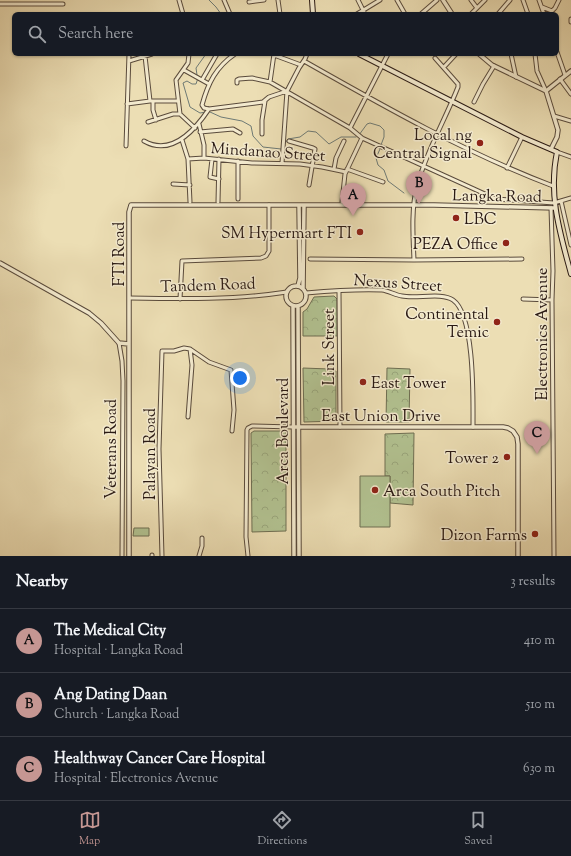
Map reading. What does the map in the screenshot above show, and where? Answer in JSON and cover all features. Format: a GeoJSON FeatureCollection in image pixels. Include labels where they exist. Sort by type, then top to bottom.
{"type":"FeatureCollection","features":[{"type":"Feature","properties":{"kind":"main road"},"geometry":{"type":"LineString","coordinates":[[312,0],[313,12]]}},
{"type":"Feature","properties":{"kind":"main road"},"geometry":{"type":"LineString","coordinates":[[363,56],[522,137],[557,152],[554,166],[553,208],[571,274]]}},
{"type":"Feature","properties":{"kind":"street"},"geometry":{"type":"LineString","coordinates":[[179,0],[182,12]]}},
{"type":"Feature","properties":{"kind":"street"},"geometry":{"type":"LineString","coordinates":[[224,0],[229,12]]}},
{"type":"Feature","properties":{"kind":"street"},"geometry":{"type":"LineString","coordinates":[[249,2],[264,0]]}},
{"type":"Feature","properties":{"kind":"street"},"geometry":{"type":"LineString","coordinates":[[278,0],[280,12]]}},
{"type":"Feature","properties":{"kind":"street"},"geometry":{"type":"LineString","coordinates":[[358,0],[363,10]]}},
{"type":"Feature","properties":{"kind":"street"},"geometry":{"type":"LineString","coordinates":[[360,12],[380,0]]}},
{"type":"Feature","properties":{"kind":"street"},"geometry":{"type":"LineString","coordinates":[[397,0],[404,12]]}},
{"type":"Feature","properties":{"kind":"street"},"geometry":{"type":"LineString","coordinates":[[423,12],[437,0]]}},
{"type":"Feature","properties":{"kind":"street"},"geometry":{"type":"LineString","coordinates":[[443,0],[451,12]]}},
{"type":"Feature","properties":{"kind":"street"},"geometry":{"type":"LineString","coordinates":[[472,0],[477,8]]}},
{"type":"Feature","properties":{"kind":"street"},"geometry":{"type":"LineString","coordinates":[[473,12],[485,0]]}},
{"type":"Feature","properties":{"kind":"street"},"geometry":{"type":"LineString","coordinates":[[500,12],[510,0]]}},
{"type":"Feature","properties":{"kind":"street"},"geometry":{"type":"LineString","coordinates":[[523,0],[527,12]]}},
{"type":"Feature","properties":{"kind":"street"},"geometry":{"type":"LineString","coordinates":[[539,0],[543,12]]}},
{"type":"Feature","properties":{"kind":"street"},"geometry":{"type":"LineString","coordinates":[[542,7],[552,11],[559,0]]}},
{"type":"Feature","properties":{"kind":"street"},"geometry":{"type":"LineString","coordinates":[[0,4],[63,4]]}},
{"type":"Feature","properties":{"kind":"street"},"geometry":{"type":"LineString","coordinates":[[126,146],[129,56]]}},
{"type":"Feature","properties":{"kind":"street"},"geometry":{"type":"LineString","coordinates":[[129,61],[145,56],[153,110],[156,120]]}},
{"type":"Feature","properties":{"kind":"street"},"geometry":{"type":"LineString","coordinates":[[189,56],[188,63],[176,80],[180,114],[195,128]]}},
{"type":"Feature","properties":{"kind":"street"},"geometry":{"type":"LineString","coordinates":[[199,78],[216,56]]}},
{"type":"Feature","properties":{"kind":"street"},"geometry":{"type":"LineString","coordinates":[[232,56],[220,67],[209,84],[202,105],[204,108],[209,109],[263,102],[273,96],[288,91]]}},
{"type":"Feature","properties":{"kind":"street"},"geometry":{"type":"LineString","coordinates":[[270,82],[274,56]]}},
{"type":"Feature","properties":{"kind":"street"},"geometry":{"type":"LineString","coordinates":[[278,56],[303,63],[437,135],[507,168],[553,186]]}},
{"type":"Feature","properties":{"kind":"street"},"geometry":{"type":"LineString","coordinates":[[282,163],[288,91],[306,56]]}},
{"type":"Feature","properties":{"kind":"street"},"geometry":{"type":"LineString","coordinates":[[350,128],[387,56]]}},
{"type":"Feature","properties":{"kind":"street"},"geometry":{"type":"LineString","coordinates":[[444,67],[454,56]]}},
{"type":"Feature","properties":{"kind":"street"},"geometry":{"type":"LineString","coordinates":[[482,56],[494,66],[516,78],[546,91]]}},
{"type":"Feature","properties":{"kind":"street"},"geometry":{"type":"LineString","coordinates":[[511,56],[516,78]]}},
{"type":"Feature","properties":{"kind":"street"},"geometry":{"type":"LineString","coordinates":[[534,56],[537,71],[546,91],[558,130],[557,137],[551,149]]}},
{"type":"Feature","properties":{"kind":"street"},"geometry":{"type":"LineString","coordinates":[[558,56],[565,75]]}},
{"type":"Feature","properties":{"kind":"street"},"geometry":{"type":"LineString","coordinates":[[414,260],[414,205],[417,187],[423,166],[452,102],[458,85],[435,58]]}},
{"type":"Feature","properties":{"kind":"street"},"geometry":{"type":"LineString","coordinates":[[474,102],[494,66]]}},
{"type":"Feature","properties":{"kind":"street"},"geometry":{"type":"LineString","coordinates":[[184,70],[209,84]]}},
{"type":"Feature","properties":{"kind":"street"},"geometry":{"type":"LineString","coordinates":[[546,91],[571,71]]}},
{"type":"Feature","properties":{"kind":"street"},"geometry":{"type":"LineString","coordinates":[[236,83],[239,79],[252,78],[270,82],[350,128],[362,138],[496,199],[554,203],[571,198]]}},
{"type":"Feature","properties":{"kind":"street"},"geometry":{"type":"LineString","coordinates":[[560,79],[571,94]]}},
{"type":"Feature","properties":{"kind":"street"},"geometry":{"type":"LineString","coordinates":[[127,104],[152,101],[178,101]]}},
{"type":"Feature","properties":{"kind":"street"},"geometry":{"type":"LineString","coordinates":[[262,134],[262,120],[265,101]]}},
{"type":"Feature","properties":{"kind":"street"},"geometry":{"type":"LineString","coordinates":[[144,141],[156,146],[165,146],[182,140],[199,124],[209,109]]}},
{"type":"Feature","properties":{"kind":"street"},"geometry":{"type":"LineString","coordinates":[[148,122],[173,114],[180,114]]}},
{"type":"Feature","properties":{"kind":"street"},"geometry":{"type":"LineString","coordinates":[[554,116],[571,121]]}},
{"type":"Feature","properties":{"kind":"street"},"geometry":{"type":"LineString","coordinates":[[199,124],[204,145],[204,158]]}},
{"type":"Feature","properties":{"kind":"street"},"geometry":{"type":"LineString","coordinates":[[200,132],[233,129],[240,133]]}},
{"type":"Feature","properties":{"kind":"street"},"geometry":{"type":"LineString","coordinates":[[507,168],[522,137]]}},
{"type":"Feature","properties":{"kind":"street"},"geometry":{"type":"LineString","coordinates":[[342,202],[347,170],[362,138]]}},
{"type":"Feature","properties":{"kind":"street"},"geometry":{"type":"LineString","coordinates":[[182,140],[188,159],[190,202]]}},
{"type":"Feature","properties":{"kind":"street"},"geometry":{"type":"LineString","coordinates":[[334,169],[336,158],[344,140]]}},
{"type":"Feature","properties":{"kind":"street"},"geometry":{"type":"LineString","coordinates":[[289,141],[314,148],[309,185]]}},
{"type":"Feature","properties":{"kind":"street"},"geometry":{"type":"LineString","coordinates":[[557,152],[571,157]]}},
{"type":"Feature","properties":{"kind":"street","name":"Mindanao Street"},"geometry":{"type":"LineString","coordinates":[[188,159],[204,158],[252,163],[312,165],[347,170],[383,182]]}},
{"type":"Feature","properties":{"kind":"street"},"geometry":{"type":"LineString","coordinates":[[212,159],[210,177],[218,179]]}},
{"type":"Feature","properties":{"kind":"street"},"geometry":{"type":"LineString","coordinates":[[218,202],[219,159]]}},
{"type":"Feature","properties":{"kind":"street"},"geometry":{"type":"LineString","coordinates":[[238,162],[238,199]]}},
{"type":"Feature","properties":{"kind":"street"},"geometry":{"type":"LineString","coordinates":[[174,184],[190,186]]}},
{"type":"Feature","properties":{"kind":"street"},"geometry":{"type":"LineString","coordinates":[[561,201],[571,245]]}},
{"type":"Feature","properties":{"kind":"street","name":"FTI Road"},"geometry":{"type":"LineString","coordinates":[[129,556],[129,212],[131,205],[269,205]]}},
{"type":"Feature","properties":{"kind":"street"},"geometry":{"type":"LineString","coordinates":[[182,262],[261,258],[266,256],[269,251],[269,205]]}},
{"type":"Feature","properties":{"kind":"street","name":"Langka Road"},"geometry":{"type":"LineString","coordinates":[[269,205],[414,205],[553,208]]}},
{"type":"Feature","properties":{"kind":"street"},"geometry":{"type":"LineString","coordinates":[[298,286],[300,278],[299,205]]}},
{"type":"Feature","properties":{"kind":"street"},"geometry":{"type":"LineString","coordinates":[[304,205],[306,297],[304,302],[298,306],[293,306],[287,301],[287,292],[292,286],[298,286],[305,291]]}},
{"type":"Feature","properties":{"kind":"street","name":"Electronics Avenue"},"geometry":{"type":"LineString","coordinates":[[553,208],[552,300],[554,556]]}},
{"type":"Feature","properties":{"kind":"street"},"geometry":{"type":"LineString","coordinates":[[180,257],[182,262],[180,299]]}},
{"type":"Feature","properties":{"kind":"street"},"geometry":{"type":"LineString","coordinates":[[310,259],[522,259]]}},
{"type":"Feature","properties":{"kind":"street"},"geometry":{"type":"LineString","coordinates":[[0,263],[89,313],[101,323],[119,343],[129,344]]}},
{"type":"Feature","properties":{"kind":"street","name":"Nexus Street"},"geometry":{"type":"LineString","coordinates":[[305,291],[382,290],[404,297],[447,297],[453,299],[458,304],[470,344],[473,427]]}},
{"type":"Feature","properties":{"kind":"street","name":"Link Street"},"geometry":{"type":"LineString","coordinates":[[340,291],[340,427]]}},
{"type":"Feature","properties":{"kind":"street","name":"Tandem Road"},"geometry":{"type":"LineString","coordinates":[[130,298],[180,299],[246,296],[287,292]]}},
{"type":"Feature","properties":{"kind":"street"},"geometry":{"type":"LineString","coordinates":[[523,299],[552,300]]}},
{"type":"Feature","properties":{"kind":"street","name":"Arca Boulevard"},"geometry":{"type":"LineString","coordinates":[[293,306],[294,556]]}},
{"type":"Feature","properties":{"kind":"street","name":"Arca Boulevard"},"geometry":{"type":"LineString","coordinates":[[298,306],[298,556]]}},
{"type":"Feature","properties":{"kind":"street","name":"Veterans Road"},"geometry":{"type":"LineString","coordinates":[[119,343],[123,381],[122,556]]}},
{"type":"Feature","properties":{"kind":"street"},"geometry":{"type":"LineString","coordinates":[[188,417],[192,365],[190,348]]}},
{"type":"Feature","properties":{"kind":"street"},"geometry":{"type":"LineString","coordinates":[[190,348],[209,362],[232,371],[234,410],[232,431]]}},
{"type":"Feature","properties":{"kind":"street","name":"Palayan Road"},"geometry":{"type":"LineString","coordinates":[[162,556],[159,449],[162,351],[174,351],[190,348]]}},
{"type":"Feature","properties":{"kind":"street","name":"East Union Drive"},"geometry":{"type":"LineString","coordinates":[[248,556],[246,532],[246,440],[248,428],[251,426],[298,428],[508,428],[514,431],[518,444],[518,556]]}},
{"type":"Feature","properties":{"kind":"street"},"geometry":{"type":"LineString","coordinates":[[199,556],[202,546],[202,538]]}},
{"type":"Feature","properties":{"kind":"green space"},"geometry":{"type":"Polygon","coordinates":[[[334,296],[337,299],[337,336],[303,336],[303,312],[307,309],[314,297],[334,296]]]}},
{"type":"Feature","properties":{"kind":"green space"},"geometry":{"type":"Polygon","coordinates":[[[303,368],[329,369],[330,371],[336,371],[336,421],[304,422],[303,368]]]}},
{"type":"Feature","properties":{"kind":"green space"},"geometry":{"type":"Polygon","coordinates":[[[387,368],[410,369],[409,422],[386,422],[387,368]]]}},
{"type":"Feature","properties":{"kind":"green space"},"geometry":{"type":"Polygon","coordinates":[[[254,431],[285,431],[286,433],[286,531],[252,532],[251,433],[254,431]]]}},
{"type":"Feature","properties":{"kind":"green space"},"geometry":{"type":"Polygon","coordinates":[[[414,433],[413,505],[390,503],[390,476],[385,476],[385,434],[414,433]]]}},
{"type":"Feature","properties":{"kind":"green space","name":"Arca South Pitch"},"geometry":{"type":"Polygon","coordinates":[[[360,476],[390,476],[390,527],[360,527],[360,476]]]}},
{"type":"Feature","properties":{"kind":"green space"},"geometry":{"type":"Polygon","coordinates":[[[134,528],[149,528],[149,536],[133,536],[134,528]]]}},
{"type":"Feature","properties":{"kind":"waterway"},"geometry":{"type":"LineString","coordinates":[[209,0],[220,12]]}},
{"type":"Feature","properties":{"kind":"waterway"},"geometry":{"type":"LineString","coordinates":[[197,75],[196,68],[205,56]]}},
{"type":"Feature","properties":{"kind":"waterway"},"geometry":{"type":"LineString","coordinates":[[198,78],[196,84],[192,84],[187,81],[183,83],[190,107],[200,113],[206,112]]}},
{"type":"Feature","properties":{"kind":"waterway"},"geometry":{"type":"LineString","coordinates":[[210,112],[221,117],[242,121],[251,126],[253,136],[263,147],[281,149]]}},
{"type":"Feature","properties":{"kind":"waterway"},"geometry":{"type":"LineString","coordinates":[[359,135],[367,124],[370,123],[380,126],[384,130],[384,137],[381,145]]}},
{"type":"Feature","properties":{"kind":"waterway"},"geometry":{"type":"LineString","coordinates":[[284,145],[288,139],[300,137],[308,131],[316,132],[329,144],[341,137],[356,137]]}},
{"type":"Feature","properties":{"kind":"waterway"},"geometry":{"type":"LineString","coordinates":[[380,149],[376,158],[378,165],[384,170],[388,181],[404,193]]}},
{"type":"Feature","properties":{"kind":"place","name":"Local ng Central Signal"},"geometry":{"type":"Point","coordinates":[480,143]}},
{"type":"Feature","properties":{"kind":"place","name":"Ang Dating Daan"},"geometry":{"type":"Point","coordinates":[419,204]}},
{"type":"Feature","properties":{"kind":"place","name":"The Medical City"},"geometry":{"type":"Point","coordinates":[353,216]}},
{"type":"Feature","properties":{"kind":"place","name":"LBC"},"geometry":{"type":"Point","coordinates":[456,218]}},
{"type":"Feature","properties":{"kind":"place","name":"SM Hypermart FTI"},"geometry":{"type":"Point","coordinates":[360,232]}},
{"type":"Feature","properties":{"kind":"place","name":"PEZA Office"},"geometry":{"type":"Point","coordinates":[506,243]}},
{"type":"Feature","properties":{"kind":"place","name":"Continental Temic"},"geometry":{"type":"Point","coordinates":[497,322]}},
{"type":"Feature","properties":{"kind":"place","name":"East Tower"},"geometry":{"type":"Point","coordinates":[363,382]}},
{"type":"Feature","properties":{"kind":"place","name":"Healthway Cancer Care Hospital"},"geometry":{"type":"Point","coordinates":[537,454]}},
{"type":"Feature","properties":{"kind":"place","name":"Tower 2"},"geometry":{"type":"Point","coordinates":[507,457]}},
{"type":"Feature","properties":{"kind":"place","name":"Arca South Pitch"},"geometry":{"type":"Point","coordinates":[375,490]}},
{"type":"Feature","properties":{"kind":"place","name":"Dizon Farms"},"geometry":{"type":"Point","coordinates":[535,534]}}]}
